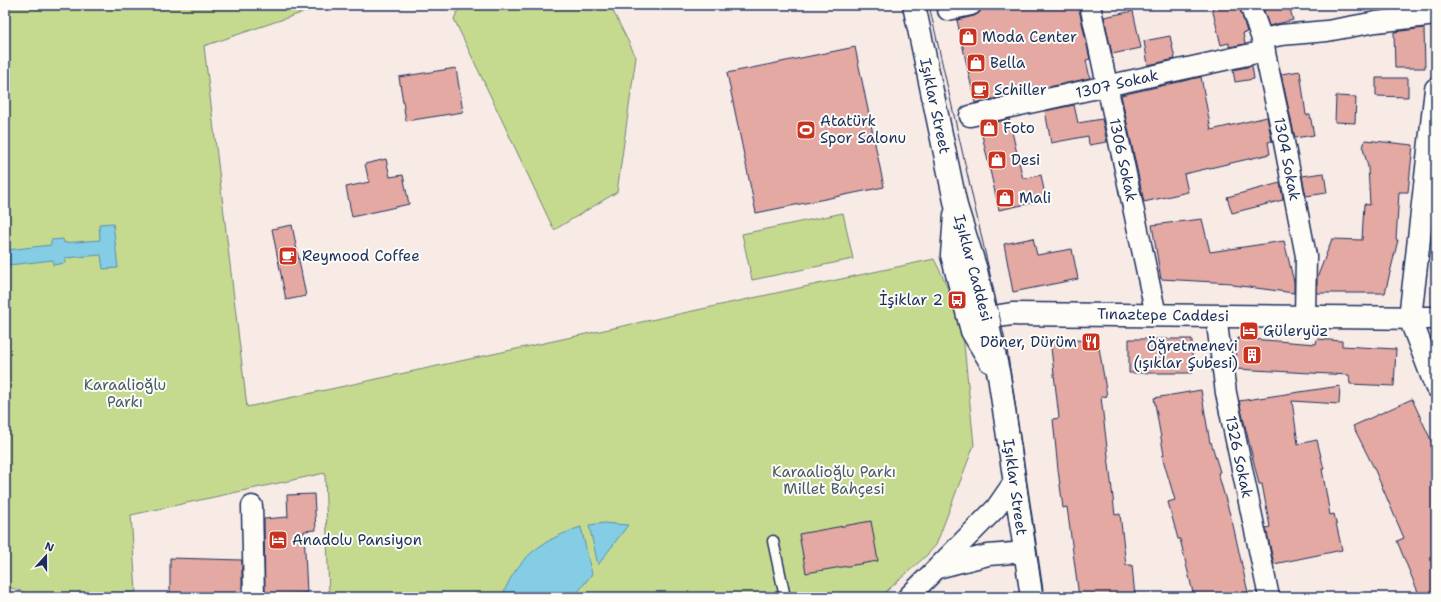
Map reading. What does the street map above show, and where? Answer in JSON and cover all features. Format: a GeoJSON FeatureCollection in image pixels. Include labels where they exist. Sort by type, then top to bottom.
{"type":"FeatureCollection","features":[{"type":"Feature","properties":{"kind":"street","name":"Işıklar Street"},"geometry":{"type":"LineString","coordinates":[[914,5],[956,206]]}},
{"type":"Feature","properties":{"kind":"street"},"geometry":{"type":"LineString","coordinates":[[948,10],[971,5]]}},
{"type":"Feature","properties":{"kind":"street","name":"1306 Sokak"},"geometry":{"type":"LineString","coordinates":[[1090,5],[1156,315]]}},
{"type":"Feature","properties":{"kind":"street","name":"1304 Sokak"},"geometry":{"type":"LineString","coordinates":[[1250,5],[1263,45],[1283,137],[1306,256],[1305,316]]}},
{"type":"Feature","properties":{"kind":"street","name":"1307 Sokak"},"geometry":{"type":"LineString","coordinates":[[970,116],[1108,86],[1263,45],[1281,35],[1327,31],[1376,22],[1436,16]]}},
{"type":"Feature","properties":{"kind":"street"},"geometry":{"type":"LineString","coordinates":[[1436,89],[1410,318],[1436,386]]}},
{"type":"Feature","properties":{"kind":"street","name":"Işıklar Caddesi"},"geometry":{"type":"LineString","coordinates":[[956,206],[976,270],[999,376]]}},
{"type":"Feature","properties":{"kind":"street"},"geometry":{"type":"LineString","coordinates":[[956,206],[952,255],[972,331],[999,376]]}},
{"type":"Feature","properties":{"kind":"street","name":"Tınaztepe Caddesi"},"geometry":{"type":"LineString","coordinates":[[987,318],[1012,314],[1436,318]]}},
{"type":"Feature","properties":{"kind":"street","name":"1326 Sokak"},"geometry":{"type":"LineString","coordinates":[[1216,316],[1226,393],[1269,597]]}},
{"type":"Feature","properties":{"kind":"street","name":"Işıklar Street"},"geometry":{"type":"LineString","coordinates":[[999,376],[1024,552],[1032,597]]}},
{"type":"Feature","properties":{"kind":"street"},"geometry":{"type":"LineString","coordinates":[[908,597],[996,508],[1014,482]]}},
{"type":"Feature","properties":{"kind":"street"},"geometry":{"type":"LineString","coordinates":[[252,506],[254,597]]}},
{"type":"Feature","properties":{"kind":"street"},"geometry":{"type":"LineString","coordinates":[[936,568],[988,555],[1024,552]]}},
{"type":"Feature","properties":{"kind":"lane"},"geometry":{"type":"LineString","coordinates":[[773,541],[785,597]]}},
{"type":"Feature","properties":{"kind":"green space","name":"Karaalioğlu Parkı"},"geometry":{"type":"Polygon","coordinates":[[[5,5],[325,5],[204,46],[247,407],[934,259],[962,324],[974,445],[936,545],[927,555],[880,597],[329,597],[325,473],[131,515],[136,592],[39,597],[5,586],[5,5]]]}},
{"type":"Feature","properties":{"kind":"green space"},"geometry":{"type":"Polygon","coordinates":[[[460,5],[610,5],[636,57],[617,192],[554,230],[454,19],[460,5]]]}},
{"type":"Feature","properties":{"kind":"green space"},"geometry":{"type":"Polygon","coordinates":[[[843,213],[853,259],[752,280],[742,234],[843,213]]]}},
{"type":"Feature","properties":{"kind":"water"},"geometry":{"type":"Polygon","coordinates":[[[113,223],[118,268],[103,269],[101,255],[65,258],[65,263],[53,265],[53,260],[9,265],[7,250],[51,245],[51,240],[63,239],[64,243],[100,240],[99,224],[113,223]]]}},
{"type":"Feature","properties":{"kind":"water"},"geometry":{"type":"Polygon","coordinates":[[[604,523],[628,525],[598,565],[589,525],[604,523]]]}},
{"type":"Feature","properties":{"kind":"water"},"geometry":{"type":"Polygon","coordinates":[[[581,527],[592,574],[574,597],[502,597],[515,571],[532,552],[554,538],[581,527]]]}},
{"type":"Feature","properties":{"kind":"building"},"geometry":{"type":"Polygon","coordinates":[[[992,5],[1078,5],[1090,59],[1086,60],[1090,78],[975,103],[957,20],[974,16],[979,13],[982,7],[992,5]]]}},
{"type":"Feature","properties":{"kind":"building"},"geometry":{"type":"Polygon","coordinates":[[[1223,5],[1239,5],[1247,32],[1243,33],[1245,44],[1229,47],[1229,43],[1221,45],[1212,8],[1223,5]]]}},
{"type":"Feature","properties":{"kind":"building"},"geometry":{"type":"Polygon","coordinates":[[[1262,5],[1289,5],[1293,20],[1269,26],[1262,5]]]}},
{"type":"Feature","properties":{"kind":"building"},"geometry":{"type":"Polygon","coordinates":[[[1133,11],[1141,48],[1112,54],[1104,17],[1133,11]]]}},
{"type":"Feature","properties":{"kind":"building"},"geometry":{"type":"Polygon","coordinates":[[[1424,28],[1425,68],[1395,68],[1394,32],[1424,28]]]}},
{"type":"Feature","properties":{"kind":"building"},"geometry":{"type":"Polygon","coordinates":[[[1170,36],[1175,59],[1148,65],[1144,41],[1170,36]]]}},
{"type":"Feature","properties":{"kind":"building","name":"Atatürk Spor Salonu"},"geometry":{"type":"Polygon","coordinates":[[[855,47],[884,187],[756,213],[727,73],[855,47]]]}},
{"type":"Feature","properties":{"kind":"building"},"geometry":{"type":"Polygon","coordinates":[[[1252,66],[1254,79],[1235,82],[1233,70],[1252,66]]]}},
{"type":"Feature","properties":{"kind":"building"},"geometry":{"type":"Polygon","coordinates":[[[456,68],[463,112],[406,121],[399,77],[456,68]]]}},
{"type":"Feature","properties":{"kind":"building"},"geometry":{"type":"Polygon","coordinates":[[[1300,71],[1306,115],[1310,115],[1314,135],[1295,138],[1281,74],[1300,71]]]}},
{"type":"Feature","properties":{"kind":"building"},"geometry":{"type":"Polygon","coordinates":[[[1201,77],[1211,130],[1267,117],[1272,141],[1268,142],[1270,154],[1184,174],[1188,192],[1144,202],[1121,95],[1201,77]]]}},
{"type":"Feature","properties":{"kind":"building"},"geometry":{"type":"Polygon","coordinates":[[[1376,78],[1408,78],[1408,97],[1376,96],[1376,78]]]}},
{"type":"Feature","properties":{"kind":"building"},"geometry":{"type":"Polygon","coordinates":[[[1336,96],[1356,97],[1355,123],[1335,122],[1336,96]]]}},
{"type":"Feature","properties":{"kind":"building"},"geometry":{"type":"Polygon","coordinates":[[[1074,105],[1078,123],[1102,119],[1107,142],[1089,145],[1088,136],[1051,143],[1045,111],[1074,105]]]}},
{"type":"Feature","properties":{"kind":"building"},"geometry":{"type":"Polygon","coordinates":[[[1009,119],[1023,179],[1041,175],[1046,200],[999,210],[980,126],[1009,119]]]}},
{"type":"Feature","properties":{"kind":"building"},"geometry":{"type":"Polygon","coordinates":[[[1365,140],[1413,145],[1408,192],[1399,192],[1396,240],[1398,240],[1385,293],[1317,293],[1317,278],[1332,239],[1362,240],[1364,204],[1370,205],[1368,167],[1363,148],[1365,140]]]}},
{"type":"Feature","properties":{"kind":"building"},"geometry":{"type":"Polygon","coordinates":[[[386,159],[390,177],[403,175],[409,204],[352,217],[346,187],[369,182],[365,164],[386,159]]]}},
{"type":"Feature","properties":{"kind":"building"},"geometry":{"type":"Polygon","coordinates":[[[1324,173],[1327,193],[1306,196],[1302,176],[1324,173]]]}},
{"type":"Feature","properties":{"kind":"building"},"geometry":{"type":"Polygon","coordinates":[[[1280,183],[1283,200],[1232,213],[1227,197],[1280,183]]]}},
{"type":"Feature","properties":{"kind":"building"},"geometry":{"type":"Polygon","coordinates":[[[1202,219],[1210,252],[1284,241],[1294,282],[1294,293],[1233,285],[1232,283],[1161,279],[1152,225],[1202,219]]]}},
{"type":"Feature","properties":{"kind":"building"},"geometry":{"type":"Polygon","coordinates":[[[292,225],[306,296],[286,300],[272,229],[292,225]]]}},
{"type":"Feature","properties":{"kind":"building"},"geometry":{"type":"Polygon","coordinates":[[[1033,238],[1037,255],[1072,249],[1078,279],[1013,292],[1004,244],[1033,238]]]}},
{"type":"Feature","properties":{"kind":"building"},"geometry":{"type":"Polygon","coordinates":[[[1238,338],[1316,344],[1317,339],[1342,341],[1342,346],[1396,349],[1394,386],[1350,384],[1349,375],[1235,369],[1238,338]]]}},
{"type":"Feature","properties":{"kind":"building"},"geometry":{"type":"Polygon","coordinates":[[[1050,339],[1098,341],[1107,396],[1101,397],[1115,515],[1120,514],[1126,565],[1132,565],[1135,597],[1079,597],[1067,507],[1063,508],[1058,470],[1053,419],[1059,418],[1050,339]]]}},
{"type":"Feature","properties":{"kind":"building"},"geometry":{"type":"Polygon","coordinates":[[[1129,339],[1192,339],[1192,373],[1129,373],[1129,339]]]}},
{"type":"Feature","properties":{"kind":"building"},"geometry":{"type":"Polygon","coordinates":[[[1340,386],[1339,404],[1292,401],[1298,444],[1317,440],[1324,469],[1322,469],[1330,515],[1334,514],[1342,550],[1274,564],[1266,528],[1270,527],[1262,484],[1259,484],[1239,401],[1340,386]]]}},
{"type":"Feature","properties":{"kind":"building"},"geometry":{"type":"Polygon","coordinates":[[[1201,390],[1210,443],[1211,442],[1220,472],[1218,473],[1233,525],[1249,597],[1194,597],[1180,539],[1178,539],[1168,502],[1175,500],[1162,456],[1164,455],[1154,398],[1201,390]]]}},
{"type":"Feature","properties":{"kind":"building"},"geometry":{"type":"Polygon","coordinates":[[[1412,399],[1436,451],[1436,597],[1420,597],[1397,541],[1404,538],[1374,468],[1353,426],[1412,399]]]}},
{"type":"Feature","properties":{"kind":"building"},"geometry":{"type":"Polygon","coordinates":[[[314,494],[316,530],[304,531],[307,593],[265,596],[264,519],[288,517],[287,495],[314,494]]]}},
{"type":"Feature","properties":{"kind":"building"},"geometry":{"type":"Polygon","coordinates":[[[871,521],[878,561],[806,573],[799,534],[871,521]]]}},
{"type":"Feature","properties":{"kind":"building"},"geometry":{"type":"Polygon","coordinates":[[[170,558],[242,560],[242,597],[170,595],[170,558]]]}},
{"type":"Feature","properties":{"kind":"tram line"},"geometry":{"type":"LineString","coordinates":[[929,5],[1007,349],[1043,597]]}},
{"type":"Feature","properties":{"kind":"place","name":"Moda Center"},"geometry":{"type":"Point","coordinates":[968,37]}},
{"type":"Feature","properties":{"kind":"place","name":"Bella"},"geometry":{"type":"Point","coordinates":[976,63]}},
{"type":"Feature","properties":{"kind":"place","name":"Schiller"},"geometry":{"type":"Point","coordinates":[980,90]}},
{"type":"Feature","properties":{"kind":"place","name":"Foto"},"geometry":{"type":"Point","coordinates":[989,128]}},
{"type":"Feature","properties":{"kind":"place","name":"Atatürk Spor Salonu"},"geometry":{"type":"Point","coordinates":[806,130]}},
{"type":"Feature","properties":{"kind":"place","name":"Desi"},"geometry":{"type":"Point","coordinates":[997,160]}},
{"type":"Feature","properties":{"kind":"place","name":"Mali"},"geometry":{"type":"Point","coordinates":[1005,198]}},
{"type":"Feature","properties":{"kind":"place","name":"Reymood Coffee"},"geometry":{"type":"Point","coordinates":[288,256]}},
{"type":"Feature","properties":{"kind":"place","name":"İşiklar 2"},"geometry":{"type":"Point","coordinates":[957,300]}},
{"type":"Feature","properties":{"kind":"place","name":"Güleryüz"},"geometry":{"type":"Point","coordinates":[1249,331]}},
{"type":"Feature","properties":{"kind":"place","name":"Döner, Dürüm"},"geometry":{"type":"Point","coordinates":[1091,342]}},
{"type":"Feature","properties":{"kind":"place","name":"Öğretmenevi (ışıklar Şubesi)"},"geometry":{"type":"Point","coordinates":[1252,355]}},
{"type":"Feature","properties":{"kind":"place","name":"Anadolu Pansiyon"},"geometry":{"type":"Point","coordinates":[278,540]}},
{"type":"Feature","properties":{"kind":"park label","name":"Karaalioğlu Parkı Millet Bahçesi"},"geometry":{"type":"Point","coordinates":[834,480]}}]}
